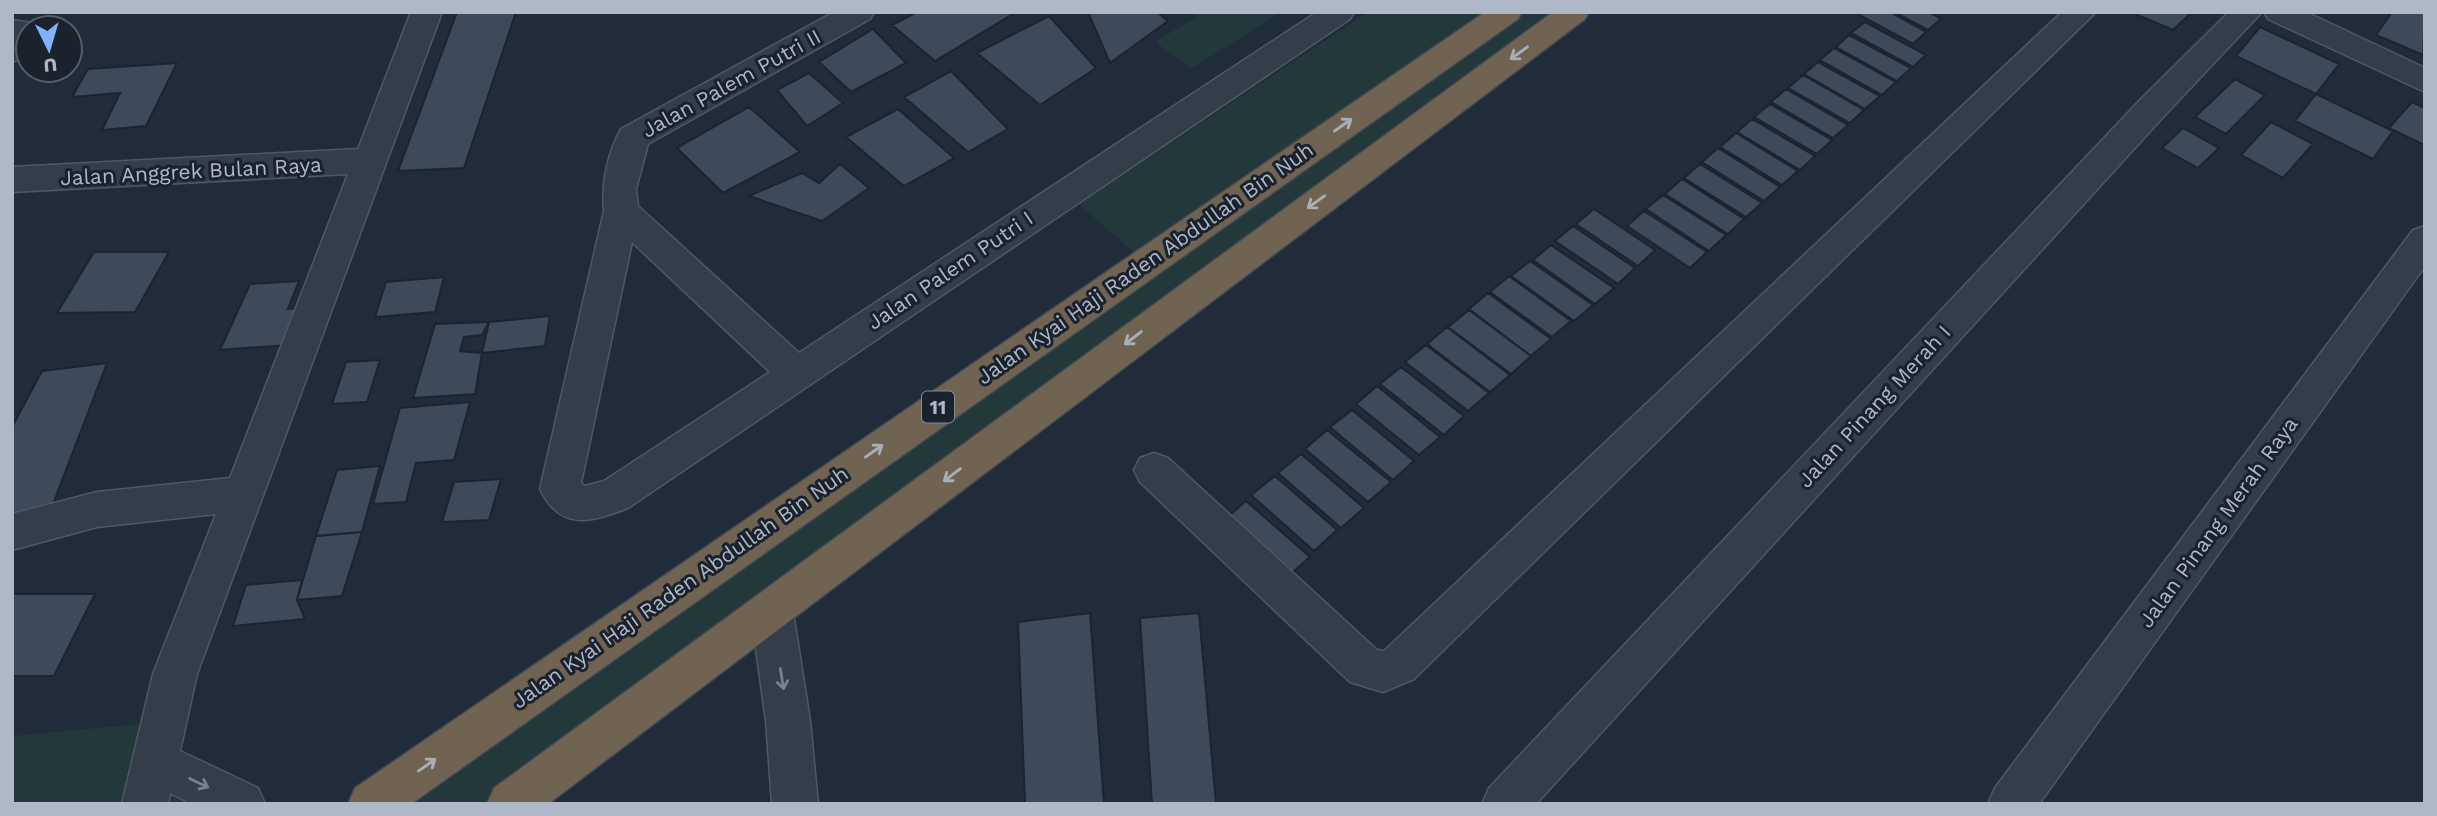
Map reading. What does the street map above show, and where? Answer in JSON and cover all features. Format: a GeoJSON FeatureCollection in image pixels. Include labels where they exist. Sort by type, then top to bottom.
{"type":"FeatureCollection","features":[{"type":"Feature","properties":{"kind":"highway","name":"Jalan Kyai Haji Raden Abdullah Bin Nuh"},"geometry":{"type":"LineString","coordinates":[[371,804],[1144,262],[1507,12]]}},
{"type":"Feature","properties":{"kind":"highway"},"geometry":{"type":"LineString","coordinates":[[510,804],[772,612],[1184,300],[1574,12]]}},
{"type":"Feature","properties":{"kind":"highway"},"geometry":{"type":"LineString","coordinates":[[1144,262],[1184,300]]}},
{"type":"Feature","properties":{"kind":"street"},"geometry":{"type":"LineString","coordinates":[[242,804],[151,783],[162,722],[175,674],[428,12]]}},
{"type":"Feature","properties":{"kind":"street","name":"Jalan Palem Putri II"},"geometry":{"type":"LineString","coordinates":[[560,489],[621,211],[619,189],[633,137],[859,12]]}},
{"type":"Feature","properties":{"kind":"street","name":"Jalan Palem Putri I"},"geometry":{"type":"LineString","coordinates":[[560,489],[579,505],[614,496],[1339,12]]}},
{"type":"Feature","properties":{"kind":"street"},"geometry":{"type":"LineString","coordinates":[[1154,470],[1365,668],[1382,672],[1398,665],[2081,12]]}},
{"type":"Feature","properties":{"kind":"street","name":"Jalan Pinang Merah I"},"geometry":{"type":"LineString","coordinates":[[1505,804],[2153,107],[2247,12]]}},
{"type":"Feature","properties":{"kind":"street"},"geometry":{"type":"LineString","coordinates":[[2279,12],[2425,81]]}},
{"type":"Feature","properties":{"kind":"street"},"geometry":{"type":"LineString","coordinates":[[12,30],[28,32],[12,51]]}},
{"type":"Feature","properties":{"kind":"street","name":"Jalan Anggrek Bulan Raya"},"geometry":{"type":"LineString","coordinates":[[12,180],[369,161]]}},
{"type":"Feature","properties":{"kind":"street"},"geometry":{"type":"LineString","coordinates":[[621,211],[796,373]]}},
{"type":"Feature","properties":{"kind":"street","name":"Jalan Pinang Merah Raya"},"geometry":{"type":"LineString","coordinates":[[2011,804],[2425,239]]}},
{"type":"Feature","properties":{"kind":"street"},"geometry":{"type":"LineString","coordinates":[[12,532],[34,524],[100,510],[185,497],[245,495]]}},
{"type":"Feature","properties":{"kind":"street"},"geometry":{"type":"LineString","coordinates":[[772,612],[788,721],[795,804]]}},
{"type":"Feature","properties":{"kind":"green space"},"geometry":{"type":"Polygon","coordinates":[[[1190,12],[1281,12],[1191,69],[1155,42],[1196,17],[1190,12]]]}},
{"type":"Feature","properties":{"kind":"green space"},"geometry":{"type":"Polygon","coordinates":[[[1368,12],[1573,12],[504,804],[371,804],[1144,262],[1079,204],[1368,12]]]}},
{"type":"Feature","properties":{"kind":"green space"},"geometry":{"type":"Polygon","coordinates":[[[162,722],[157,763],[242,804],[12,804],[12,736],[162,722]]]}},
{"type":"Feature","properties":{"kind":"building"},"geometry":{"type":"Polygon","coordinates":[[[457,12],[516,12],[464,168],[398,171],[457,12]]]}},
{"type":"Feature","properties":{"kind":"building"},"geometry":{"type":"Polygon","coordinates":[[[917,12],[1016,12],[935,61],[892,25],[917,12]]]}},
{"type":"Feature","properties":{"kind":"building"},"geometry":{"type":"Polygon","coordinates":[[[1088,12],[1157,12],[1168,21],[1110,63],[1088,12]]]}},
{"type":"Feature","properties":{"kind":"building"},"geometry":{"type":"Polygon","coordinates":[[[1854,12],[1890,12],[1926,32],[1913,44],[1854,12]]]}},
{"type":"Feature","properties":{"kind":"building"},"geometry":{"type":"Polygon","coordinates":[[[1894,12],[1929,12],[1941,19],[1928,30],[1894,12]]]}},
{"type":"Feature","properties":{"kind":"building"},"geometry":{"type":"Polygon","coordinates":[[[2130,12],[2192,12],[2173,30],[2130,12]]]}},
{"type":"Feature","properties":{"kind":"building"},"geometry":{"type":"Polygon","coordinates":[[[2392,12],[2425,12],[2423,55],[2376,35],[2392,12]]]}},
{"type":"Feature","properties":{"kind":"building"},"geometry":{"type":"Polygon","coordinates":[[[1049,16],[1096,68],[1040,105],[977,53],[1049,16]]]}},
{"type":"Feature","properties":{"kind":"building"},"geometry":{"type":"Polygon","coordinates":[[[1865,22],[1926,55],[1913,67],[1851,33],[1865,22]]]}},
{"type":"Feature","properties":{"kind":"building"},"geometry":{"type":"Polygon","coordinates":[[[2260,27],[2339,64],[2316,94],[2236,56],[2260,27]]]}},
{"type":"Feature","properties":{"kind":"building"},"geometry":{"type":"Polygon","coordinates":[[[873,29],[906,63],[851,92],[819,62],[873,29]]]}},
{"type":"Feature","properties":{"kind":"building"},"geometry":{"type":"Polygon","coordinates":[[[1849,35],[1911,68],[1897,81],[1836,47],[1849,35]]]}},
{"type":"Feature","properties":{"kind":"building"},"geometry":{"type":"Polygon","coordinates":[[[1834,48],[1896,82],[1882,95],[1820,60],[1834,48]]]}},
{"type":"Feature","properties":{"kind":"building"},"geometry":{"type":"Polygon","coordinates":[[[1818,62],[1880,96],[1865,109],[1804,74],[1818,62]]]}},
{"type":"Feature","properties":{"kind":"building"},"geometry":{"type":"Polygon","coordinates":[[[177,63],[146,126],[102,130],[120,93],[72,97],[79,84],[84,84],[88,69],[177,63]]]}},
{"type":"Feature","properties":{"kind":"building"},"geometry":{"type":"Polygon","coordinates":[[[951,71],[1008,129],[968,152],[904,97],[951,71]]]}},
{"type":"Feature","properties":{"kind":"building"},"geometry":{"type":"Polygon","coordinates":[[[809,73],[843,103],[807,126],[777,90],[809,73]]]}},
{"type":"Feature","properties":{"kind":"building"},"geometry":{"type":"Polygon","coordinates":[[[1803,75],[1864,110],[1850,123],[1788,88],[1803,75]]]}},
{"type":"Feature","properties":{"kind":"building"},"geometry":{"type":"Polygon","coordinates":[[[2235,79],[2265,95],[2226,134],[2195,117],[2235,79]]]}},
{"type":"Feature","properties":{"kind":"building"},"geometry":{"type":"Polygon","coordinates":[[[1786,89],[1848,125],[1833,138],[1771,102],[1786,89]]]}},
{"type":"Feature","properties":{"kind":"building"},"geometry":{"type":"Polygon","coordinates":[[[2316,94],[2393,131],[2373,159],[2295,121],[2316,94]]]}},
{"type":"Feature","properties":{"kind":"building"},"geometry":{"type":"Polygon","coordinates":[[[2412,102],[2425,108],[2424,145],[2389,128],[2412,102]]]}},
{"type":"Feature","properties":{"kind":"building"},"geometry":{"type":"Polygon","coordinates":[[[1770,104],[1832,140],[1817,154],[1754,117],[1770,104]]]}},
{"type":"Feature","properties":{"kind":"building"},"geometry":{"type":"Polygon","coordinates":[[[749,107],[800,152],[723,193],[677,148],[749,107]]]}},
{"type":"Feature","properties":{"kind":"building"},"geometry":{"type":"Polygon","coordinates":[[[898,109],[954,158],[904,186],[846,137],[898,109]]]}},
{"type":"Feature","properties":{"kind":"building"},"geometry":{"type":"Polygon","coordinates":[[[1752,119],[1815,156],[1800,170],[1737,132],[1752,119]]]}},
{"type":"Feature","properties":{"kind":"building"},"geometry":{"type":"Polygon","coordinates":[[[2271,122],[2313,144],[2283,178],[2241,155],[2271,122]]]}},
{"type":"Feature","properties":{"kind":"building"},"geometry":{"type":"Polygon","coordinates":[[[2183,128],[2219,148],[2198,168],[2162,148],[2183,128]]]}},
{"type":"Feature","properties":{"kind":"building"},"geometry":{"type":"Polygon","coordinates":[[[1736,133],[1798,171],[1782,185],[1720,147],[1736,133]]]}},
{"type":"Feature","properties":{"kind":"building"},"geometry":{"type":"Polygon","coordinates":[[[1718,148],[1780,187],[1764,201],[1702,162],[1718,148]]]}},
{"type":"Feature","properties":{"kind":"building"},"geometry":{"type":"Polygon","coordinates":[[[840,164],[869,188],[822,221],[749,196],[802,173],[819,183],[840,164]]]}},
{"type":"Feature","properties":{"kind":"building"},"geometry":{"type":"Polygon","coordinates":[[[1700,164],[1762,203],[1746,217],[1684,178],[1700,164]]]}},
{"type":"Feature","properties":{"kind":"building"},"geometry":{"type":"Polygon","coordinates":[[[1682,179],[1744,219],[1728,234],[1665,194],[1682,179]]]}},
{"type":"Feature","properties":{"kind":"building"},"geometry":{"type":"Polygon","coordinates":[[[1663,195],[1726,235],[1709,251],[1646,209],[1663,195]]]}},
{"type":"Feature","properties":{"kind":"building"},"geometry":{"type":"Polygon","coordinates":[[[1594,209],[1655,250],[1638,266],[1576,224],[1594,209]]]}},
{"type":"Feature","properties":{"kind":"building"},"geometry":{"type":"Polygon","coordinates":[[[1644,211],[1707,252],[1690,268],[1627,226],[1644,211]]]}},
{"type":"Feature","properties":{"kind":"building"},"geometry":{"type":"Polygon","coordinates":[[[1573,226],[1635,268],[1618,284],[1555,241],[1573,226]]]}},
{"type":"Feature","properties":{"kind":"building"},"geometry":{"type":"Polygon","coordinates":[[[1551,245],[1614,288],[1595,304],[1533,260],[1551,245]]]}},
{"type":"Feature","properties":{"kind":"building"},"geometry":{"type":"Polygon","coordinates":[[[94,252],[169,252],[135,312],[57,313],[94,252]]]}},
{"type":"Feature","properties":{"kind":"building"},"geometry":{"type":"Polygon","coordinates":[[[1530,261],[1593,305],[1574,321],[1511,276],[1530,261]]]}},
{"type":"Feature","properties":{"kind":"building"},"geometry":{"type":"Polygon","coordinates":[[[1509,276],[1571,321],[1552,337],[1490,292],[1509,276]]]}},
{"type":"Feature","properties":{"kind":"building"},"geometry":{"type":"Polygon","coordinates":[[[444,277],[435,312],[375,317],[386,282],[444,277]]]}},
{"type":"Feature","properties":{"kind":"building"},"geometry":{"type":"Polygon","coordinates":[[[299,281],[288,309],[302,308],[288,345],[220,350],[250,284],[299,281]]]}},
{"type":"Feature","properties":{"kind":"building"},"geometry":{"type":"Polygon","coordinates":[[[1488,293],[1551,339],[1531,356],[1469,309],[1488,293]]]}},
{"type":"Feature","properties":{"kind":"building"},"geometry":{"type":"Polygon","coordinates":[[[1469,310],[1531,356],[1511,374],[1448,327],[1469,310]]]}},
{"type":"Feature","properties":{"kind":"building"},"geometry":{"type":"Polygon","coordinates":[[[550,316],[545,346],[482,353],[489,322],[550,316]]]}},
{"type":"Feature","properties":{"kind":"building"},"geometry":{"type":"Polygon","coordinates":[[[489,322],[482,335],[464,337],[460,351],[482,353],[475,394],[413,398],[435,324],[489,322]]]}},
{"type":"Feature","properties":{"kind":"building"},"geometry":{"type":"Polygon","coordinates":[[[1447,327],[1510,375],[1490,392],[1427,344],[1447,327]]]}},
{"type":"Feature","properties":{"kind":"building"},"geometry":{"type":"Polygon","coordinates":[[[1426,345],[1489,393],[1468,411],[1405,362],[1426,345]]]}},
{"type":"Feature","properties":{"kind":"building"},"geometry":{"type":"Polygon","coordinates":[[[380,360],[367,402],[332,404],[346,362],[380,360]]]}},
{"type":"Feature","properties":{"kind":"building"},"geometry":{"type":"Polygon","coordinates":[[[107,363],[50,512],[12,523],[12,427],[42,371],[107,363]]]}},
{"type":"Feature","properties":{"kind":"building"},"geometry":{"type":"Polygon","coordinates":[[[1401,367],[1464,416],[1444,435],[1380,384],[1401,367]]]}},
{"type":"Feature","properties":{"kind":"building"},"geometry":{"type":"Polygon","coordinates":[[[1377,386],[1440,437],[1419,455],[1356,404],[1377,386]]]}},
{"type":"Feature","properties":{"kind":"building"},"geometry":{"type":"Polygon","coordinates":[[[470,402],[454,460],[416,463],[406,502],[373,504],[400,408],[470,402]]]}},
{"type":"Feature","properties":{"kind":"building"},"geometry":{"type":"Polygon","coordinates":[[[1352,410],[1414,461],[1393,480],[1330,427],[1352,410]]]}},
{"type":"Feature","properties":{"kind":"building"},"geometry":{"type":"Polygon","coordinates":[[[1327,430],[1391,482],[1368,502],[1305,449],[1327,430]]]}},
{"type":"Feature","properties":{"kind":"building"},"geometry":{"type":"Polygon","coordinates":[[[1301,454],[1364,508],[1341,528],[1278,473],[1301,454]]]}},
{"type":"Feature","properties":{"kind":"building"},"geometry":{"type":"Polygon","coordinates":[[[380,466],[362,532],[316,536],[337,470],[380,466]]]}},
{"type":"Feature","properties":{"kind":"building"},"geometry":{"type":"Polygon","coordinates":[[[1275,476],[1337,530],[1314,551],[1251,495],[1275,476]]]}},
{"type":"Feature","properties":{"kind":"building"},"geometry":{"type":"Polygon","coordinates":[[[501,479],[489,520],[442,522],[454,482],[501,479]]]}},
{"type":"Feature","properties":{"kind":"building"},"geometry":{"type":"Polygon","coordinates":[[[1246,501],[1310,557],[1286,578],[1223,521],[1246,501]]]}},
{"type":"Feature","properties":{"kind":"building"},"geometry":{"type":"Polygon","coordinates":[[[362,532],[342,596],[297,600],[316,536],[362,532]]]}},
{"type":"Feature","properties":{"kind":"building"},"geometry":{"type":"Polygon","coordinates":[[[302,580],[297,600],[305,619],[233,626],[246,585],[302,580]]]}},
{"type":"Feature","properties":{"kind":"building"},"geometry":{"type":"Polygon","coordinates":[[[13,594],[95,594],[54,676],[12,676],[13,594]]]}},
{"type":"Feature","properties":{"kind":"building"},"geometry":{"type":"Polygon","coordinates":[[[1090,613],[1104,804],[1025,804],[1018,622],[1090,613]]]}},
{"type":"Feature","properties":{"kind":"building"},"geometry":{"type":"Polygon","coordinates":[[[1199,613],[1216,803],[1152,804],[1140,618],[1199,613]]]}}]}
